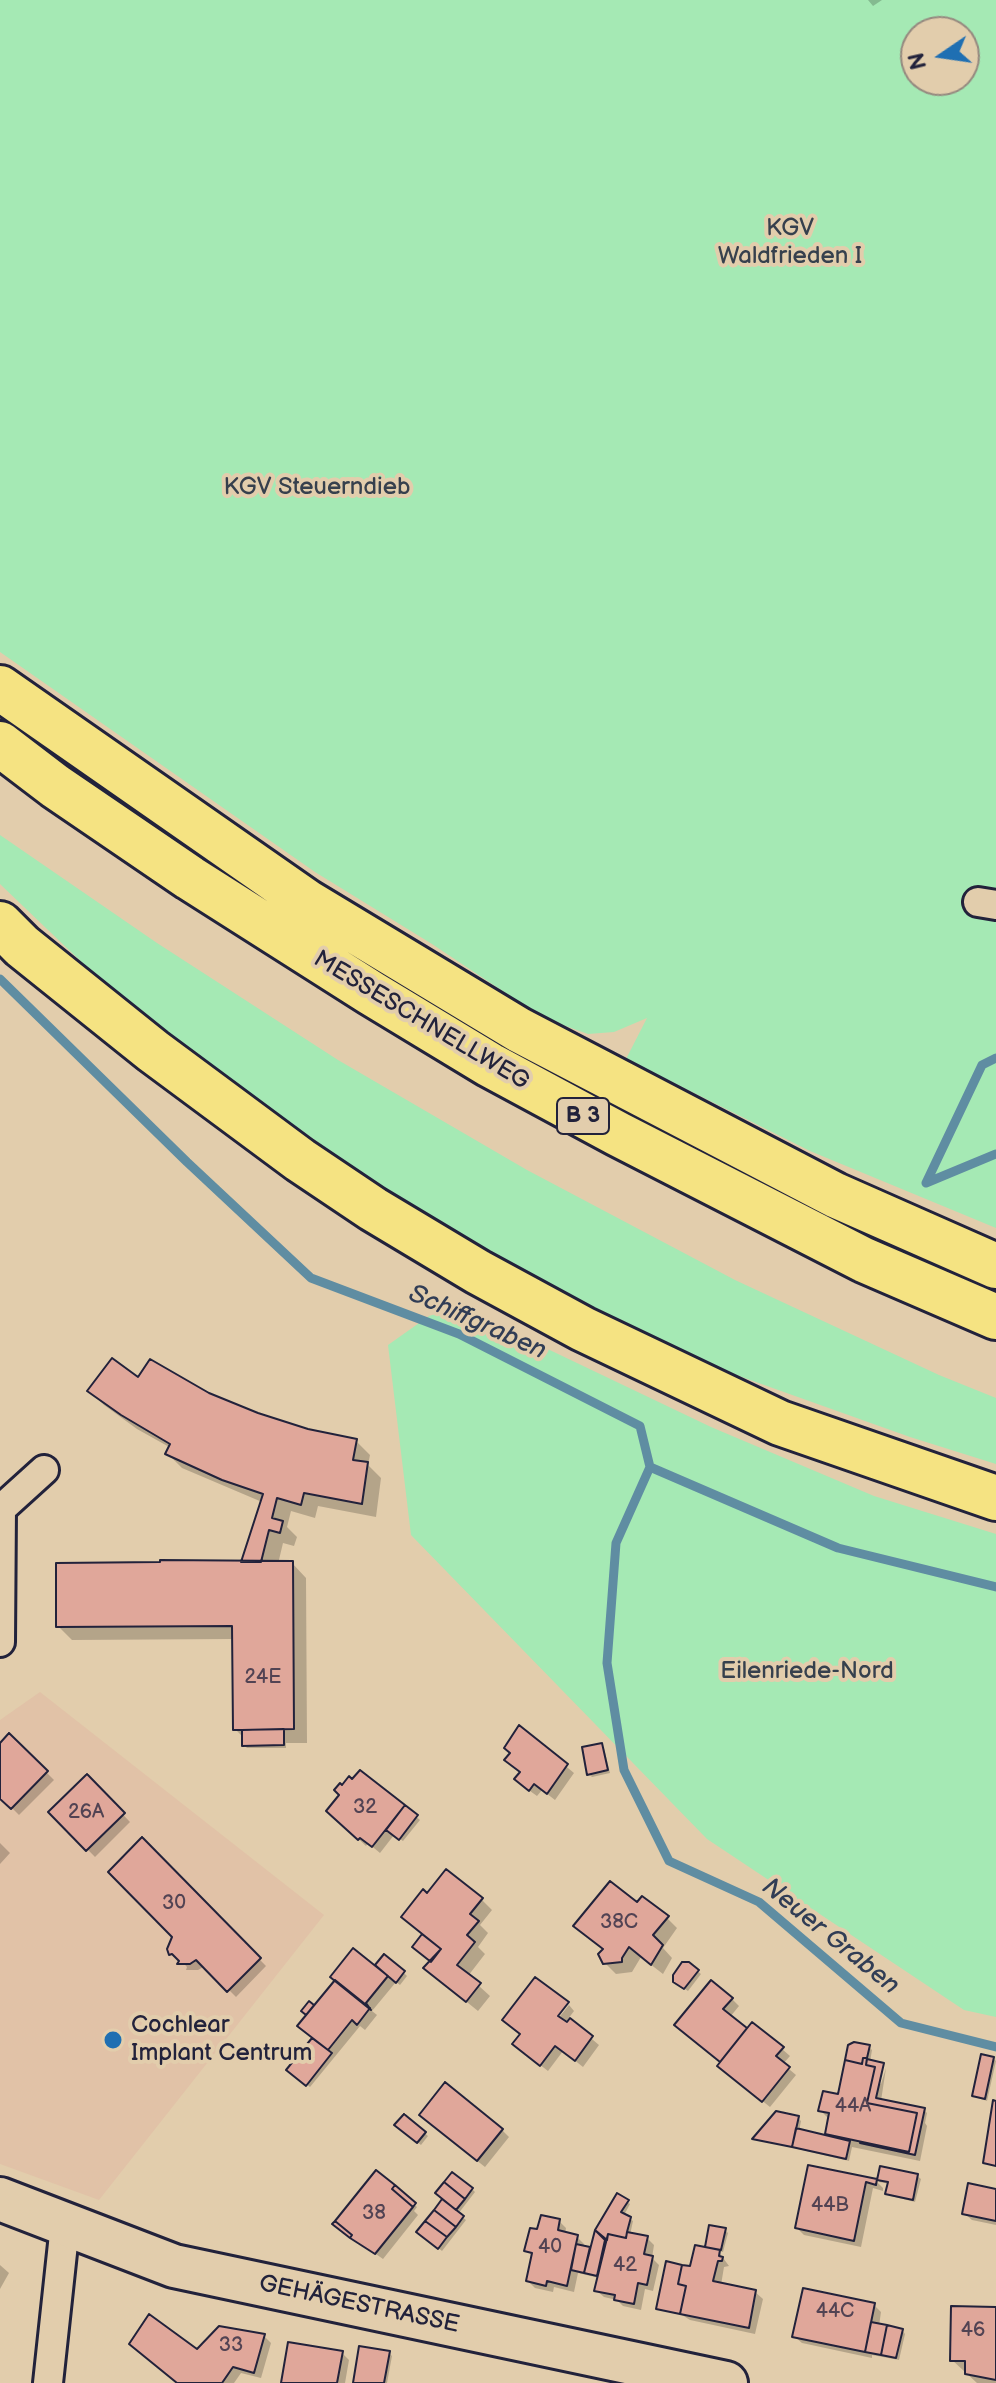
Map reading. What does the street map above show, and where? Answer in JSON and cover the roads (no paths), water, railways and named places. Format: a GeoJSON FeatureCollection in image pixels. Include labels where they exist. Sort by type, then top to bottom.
{"type":"FeatureCollection","features":[{"type":"Feature","properties":{"kind":"highway"},"geometry":{"type":"LineString","coordinates":[[0,688],[307,902],[519,1030],[835,1195],[996,1266]]}},
{"type":"Feature","properties":{"kind":"highway","name":"MESSESCHNELLWEG"},"geometry":{"type":"LineString","coordinates":[[0,744],[55,786],[190,878],[490,1065],[864,1260],[996,1317]]}},
{"type":"Feature","properties":{"kind":"highway"},"geometry":{"type":"LineString","coordinates":[[0,924],[22,946],[153,1051],[300,1160],[373,1209],[478,1272],[583,1329],[780,1423],[996,1498]]}},
{"type":"Feature","properties":{"kind":"street"},"geometry":{"type":"LineString","coordinates":[[0,1642],[1,1509],[44,1470]]}},
{"type":"Feature","properties":{"kind":"street","name":"GEHÄGESTRASSE"},"geometry":{"type":"LineString","coordinates":[[0,2199],[174,2266],[726,2383]]}},
{"type":"Feature","properties":{"kind":"street"},"geometry":{"type":"LineString","coordinates":[[48,2383],[65,2225]]}},
{"type":"Feature","properties":{"kind":"waterway","name":"Schiffgraben"},"geometry":{"type":"LineString","coordinates":[[0,979],[311,1278],[459,1334],[640,1426],[650,1467]]}},
{"type":"Feature","properties":{"kind":"waterway"},"geometry":{"type":"LineString","coordinates":[[926,1183],[982,1065],[996,1058]]}},
{"type":"Feature","properties":{"kind":"waterway"},"geometry":{"type":"LineString","coordinates":[[926,1183],[996,1154]]}},
{"type":"Feature","properties":{"kind":"waterway","name":"Neuer Graben"},"geometry":{"type":"LineString","coordinates":[[650,1467],[616,1543],[607,1663],[624,1770],[669,1861],[759,1902],[901,2023],[996,2047]]}},
{"type":"Feature","properties":{"kind":"waterway","name":"Schiffgraben"},"geometry":{"type":"LineString","coordinates":[[650,1467],[838,1548],[996,1587]]}},
{"type":"Feature","properties":{"kind":"place","name":"Cochlear Implant Centrum"},"geometry":{"type":"Point","coordinates":[113,2040]}},
{"type":"Feature","properties":{"kind":"park label","name":"KGV Waldfrieden I"},"geometry":{"type":"Point","coordinates":[790,243]}},
{"type":"Feature","properties":{"kind":"park label","name":"KGV Steuerndieb"},"geometry":{"type":"Point","coordinates":[317,488]}},
{"type":"Feature","properties":{"kind":"park label","name":"Eilenriede-Nord"},"geometry":{"type":"Point","coordinates":[807,1672]}}]}
